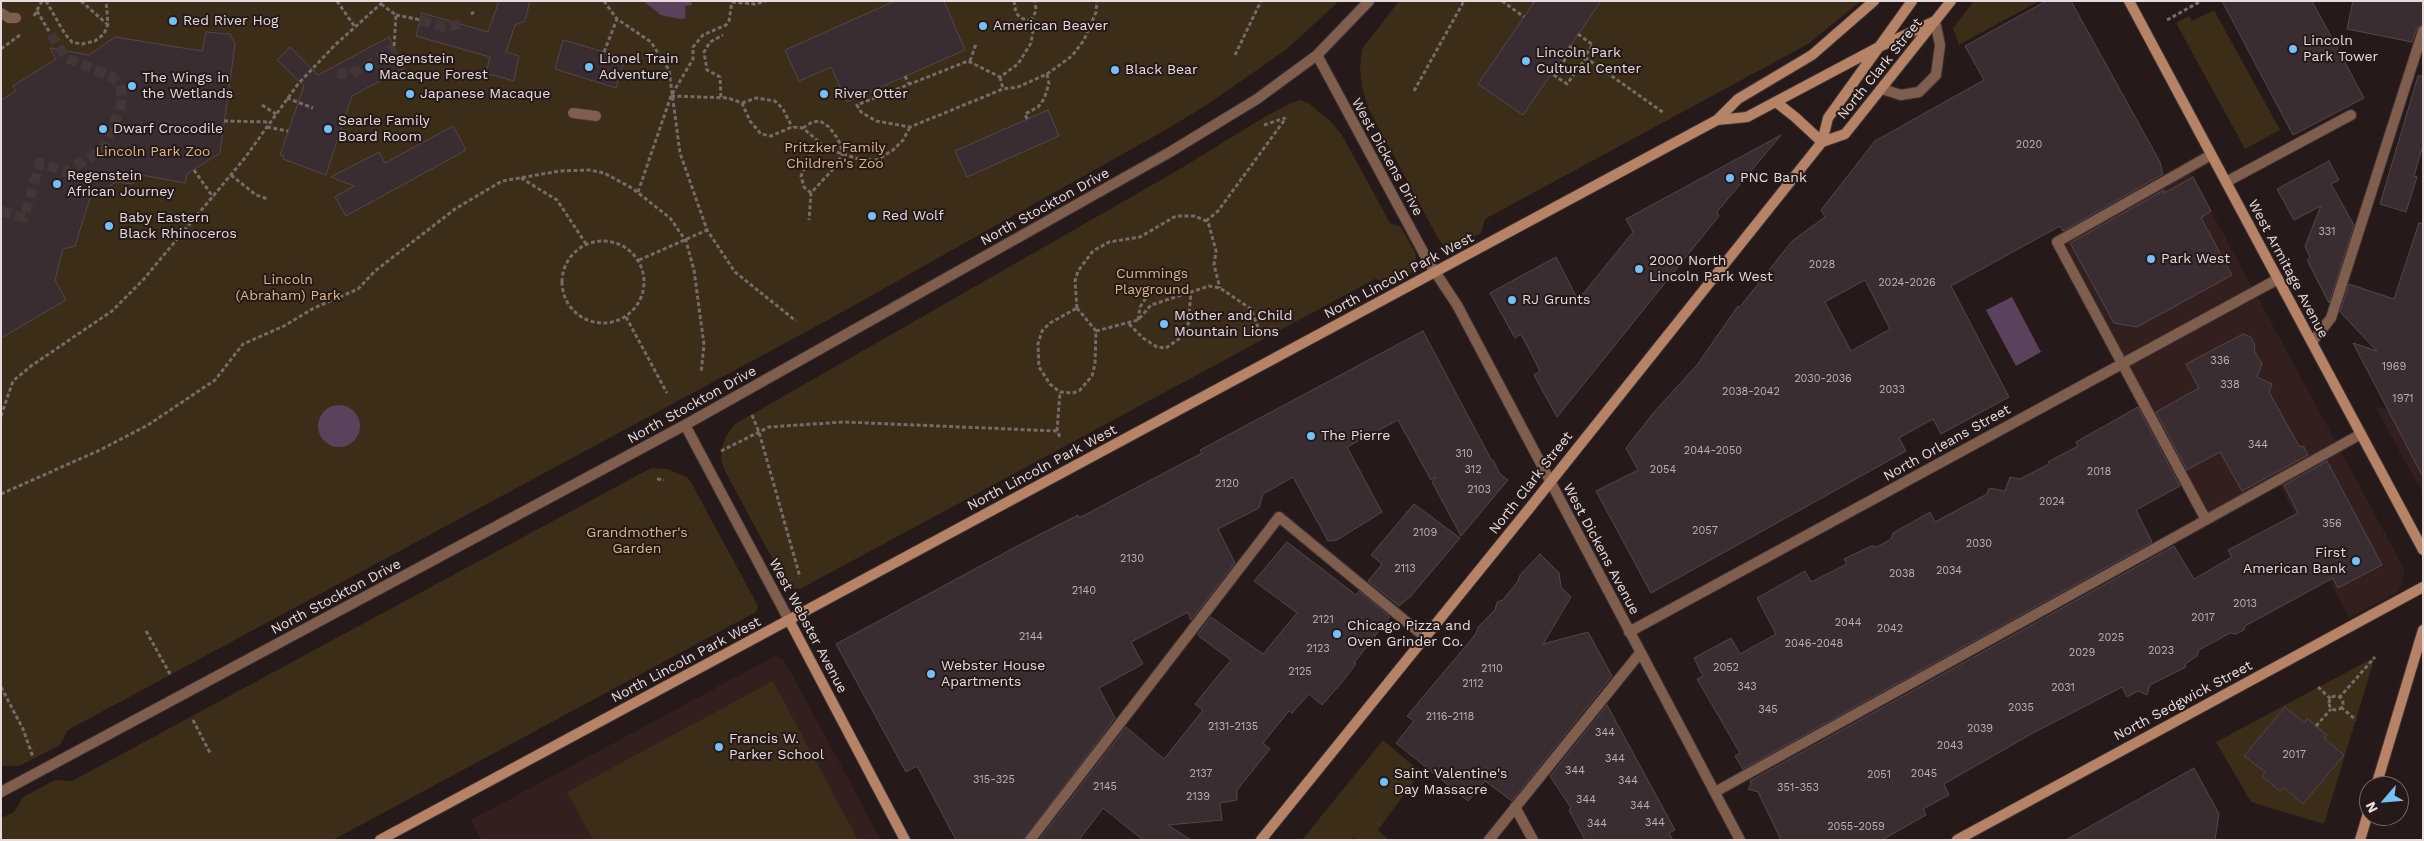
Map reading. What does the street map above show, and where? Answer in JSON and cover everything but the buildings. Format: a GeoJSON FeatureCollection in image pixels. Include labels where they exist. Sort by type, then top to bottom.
{"type":"FeatureCollection","features":[{"type":"Feature","properties":{"kind":"street","name":"North Stockton Drive"},"geometry":{"type":"LineString","coordinates":[[1,792],[685,425],[1201,134],[1257,99],[1317,55],[1369,1]]}},
{"type":"Feature","properties":{"kind":"street","name":"North Lincoln Park West"},"geometry":{"type":"LineString","coordinates":[[380,840],[1718,120],[1738,99],[1812,55],[1874,1]]}},
{"type":"Feature","properties":{"kind":"street","name":"North Clark Street"},"geometry":{"type":"LineString","coordinates":[[1261,840],[1550,483],[1822,142],[1828,118],[1912,1]]}},
{"type":"Feature","properties":{"kind":"street","name":"North Clark Street"},"geometry":{"type":"LineString","coordinates":[[1822,142],[1845,134],[1951,1]]}},
{"type":"Feature","properties":{"kind":"street","name":"West Armitage Avenue"},"geometry":{"type":"LineString","coordinates":[[2129,1],[2423,550]]}},
{"type":"Feature","properties":{"kind":"street"},"geometry":{"type":"LineString","coordinates":[[1,13],[9,18],[16,18]]}},
{"type":"Feature","properties":{"kind":"street","name":"North Lincoln Park West"},"geometry":{"type":"LineString","coordinates":[[1718,120],[1747,117],[1877,48],[1935,21]]}},
{"type":"Feature","properties":{"kind":"street"},"geometry":{"type":"LineString","coordinates":[[1882,89],[1901,94],[1919,92],[1936,75],[1940,45],[1935,21]]}},
{"type":"Feature","properties":{"kind":"street"},"geometry":{"type":"LineString","coordinates":[[2312,342],[2331,318],[2423,31]]}},
{"type":"Feature","properties":{"kind":"street","name":"West Dickens Drive"},"geometry":{"type":"LineString","coordinates":[[1317,55],[1435,272]]}},
{"type":"Feature","properties":{"kind":"street"},"geometry":{"type":"LineString","coordinates":[[1776,102],[1796,117],[1822,142]]}},
{"type":"Feature","properties":{"kind":"street"},"geometry":{"type":"LineString","coordinates":[[574,113],[596,116]]}},
{"type":"Feature","properties":{"kind":"street"},"geometry":{"type":"LineString","coordinates":[[2226,182],[2351,115]]}},
{"type":"Feature","properties":{"kind":"street"},"geometry":{"type":"LineString","coordinates":[[2206,520],[2057,242],[2211,154]]}},
{"type":"Feature","properties":{"kind":"street","name":"West Dickens Avenue"},"geometry":{"type":"LineString","coordinates":[[1435,272],[1457,305],[1740,840]]}},
{"type":"Feature","properties":{"kind":"street","name":"North Orleans Street"},"geometry":{"type":"LineString","coordinates":[[1629,632],[2278,278]]}},
{"type":"Feature","properties":{"kind":"street","name":"West Webster Avenue"},"geometry":{"type":"LineString","coordinates":[[685,425],[905,840]]}},
{"type":"Feature","properties":{"kind":"street"},"geometry":{"type":"LineString","coordinates":[[1715,792],[2361,434]]}},
{"type":"Feature","properties":{"kind":"street"},"geometry":{"type":"LineString","coordinates":[[1030,840],[1279,517],[1425,638]]}},
{"type":"Feature","properties":{"kind":"street","name":"North Sedgwick Street"},"geometry":{"type":"LineString","coordinates":[[1957,840],[2423,587]]}},
{"type":"Feature","properties":{"kind":"street"},"geometry":{"type":"LineString","coordinates":[[2379,776],[2423,630]]}},
{"type":"Feature","properties":{"kind":"street"},"geometry":{"type":"LineString","coordinates":[[1489,840],[1640,653]]}},
{"type":"Feature","properties":{"kind":"street"},"geometry":{"type":"LineString","coordinates":[[1515,808],[1533,840]]}},
{"type":"Feature","properties":{"kind":"street"},"geometry":{"type":"LineString","coordinates":[[2361,839],[2365,826]]}},
{"type":"Feature","properties":{"kind":"path"},"geometry":{"type":"LineString","coordinates":[[46,1],[72,42],[82,44],[96,41],[104,34],[108,24],[106,1]]}},
{"type":"Feature","properties":{"kind":"path"},"geometry":{"type":"LineString","coordinates":[[81,1],[108,24]]}},
{"type":"Feature","properties":{"kind":"path"},"geometry":{"type":"LineString","coordinates":[[337,1],[355,27]]}},
{"type":"Feature","properties":{"kind":"path"},"geometry":{"type":"LineString","coordinates":[[604,1],[618,18],[651,42],[669,70],[680,154],[707,230],[735,272],[796,322]]}},
{"type":"Feature","properties":{"kind":"path"},"geometry":{"type":"LineString","coordinates":[[638,192],[671,96],[693,59],[693,47],[704,34],[726,25],[729,21],[732,2],[755,4],[766,1]]}},
{"type":"Feature","properties":{"kind":"path"},"geometry":{"type":"LineString","coordinates":[[1014,1],[1016,13],[1021,18],[1031,21]]}},
{"type":"Feature","properties":{"kind":"path"},"geometry":{"type":"LineString","coordinates":[[1000,77],[1018,64],[1027,52],[1031,43],[1031,21],[1036,11],[1035,1]]}},
{"type":"Feature","properties":{"kind":"path"},"geometry":{"type":"LineString","coordinates":[[803,128],[817,142],[836,153],[843,153],[862,160],[876,160],[898,145],[910,128],[1003,89],[1018,87],[1047,74],[1072,56],[1084,40],[1096,12],[1097,1]]}},
{"type":"Feature","properties":{"kind":"path"},"geometry":{"type":"LineString","coordinates":[[1235,55],[1261,1]]}},
{"type":"Feature","properties":{"kind":"path"},"geometry":{"type":"LineString","coordinates":[[1414,91],[1464,1]]}},
{"type":"Feature","properties":{"kind":"path"},"geometry":{"type":"LineString","coordinates":[[1502,1],[1524,17]]}},
{"type":"Feature","properties":{"kind":"path"},"geometry":{"type":"LineString","coordinates":[[1510,7],[1514,1]]}},
{"type":"Feature","properties":{"kind":"path"},"geometry":{"type":"LineString","coordinates":[[2167,20],[2201,1]]}},
{"type":"Feature","properties":{"kind":"path"},"geometry":{"type":"LineString","coordinates":[[1,416],[13,381],[30,366],[112,311],[143,280],[231,175],[298,84],[355,27],[382,3],[396,15],[421,20]]}},
{"type":"Feature","properties":{"kind":"path"},"geometry":{"type":"LineString","coordinates":[[37,11],[50,33]]}},
{"type":"Feature","properties":{"kind":"path"},"geometry":{"type":"LineString","coordinates":[[394,47],[396,15]]}},
{"type":"Feature","properties":{"kind":"path"},"geometry":{"type":"LineString","coordinates":[[604,52],[618,18]]}},
{"type":"Feature","properties":{"kind":"path"},"geometry":{"type":"LineString","coordinates":[[1578,34],[1593,45],[1585,58],[1567,84],[1554,76],[1571,47],[1585,58],[1664,112]]}},
{"type":"Feature","properties":{"kind":"path"},"geometry":{"type":"LineString","coordinates":[[721,97],[720,77],[707,70],[704,52],[710,42],[723,35]]}},
{"type":"Feature","properties":{"kind":"path"},"geometry":{"type":"LineString","coordinates":[[970,62],[976,44]]}},
{"type":"Feature","properties":{"kind":"path"},"geometry":{"type":"LineString","coordinates":[[910,128],[876,121],[861,112],[857,105],[970,62],[1000,77],[1003,89]]}},
{"type":"Feature","properties":{"kind":"path"},"geometry":{"type":"LineString","coordinates":[[1027,119],[1025,114],[1038,108],[1044,98],[1048,84],[1047,74]]}},
{"type":"Feature","properties":{"kind":"path"},"geometry":{"type":"LineString","coordinates":[[905,76],[909,84]]}},
{"type":"Feature","properties":{"kind":"path"},"geometry":{"type":"LineString","coordinates":[[671,96],[721,97],[742,103],[756,98],[775,101],[783,109],[792,127]]}},
{"type":"Feature","properties":{"kind":"path"},"geometry":{"type":"LineString","coordinates":[[287,98],[313,108]]}},
{"type":"Feature","properties":{"kind":"path"},"geometry":{"type":"LineString","coordinates":[[742,103],[750,121],[761,134],[770,136],[792,127],[803,128],[812,122],[820,121],[829,127],[838,140],[843,153]]}},
{"type":"Feature","properties":{"kind":"path"},"geometry":{"type":"LineString","coordinates":[[262,104],[276,114]]}},
{"type":"Feature","properties":{"kind":"path"},"geometry":{"type":"LineString","coordinates":[[1206,221],[1218,210],[1286,118],[1264,125]]}},
{"type":"Feature","properties":{"kind":"path"},"geometry":{"type":"LineString","coordinates":[[224,120],[270,122]]}},
{"type":"Feature","properties":{"kind":"path"},"geometry":{"type":"LineString","coordinates":[[267,126],[288,131]]}},
{"type":"Feature","properties":{"kind":"path"},"geometry":{"type":"LineString","coordinates":[[811,193],[804,187],[801,176],[817,142]]}},
{"type":"Feature","properties":{"kind":"path"},"geometry":{"type":"LineString","coordinates":[[809,220],[811,193],[835,167],[843,153]]}},
{"type":"Feature","properties":{"kind":"path"},"geometry":{"type":"LineString","coordinates":[[194,170],[213,197]]}},
{"type":"Feature","properties":{"kind":"path"},"geometry":{"type":"LineString","coordinates":[[1,494],[100,450],[148,425],[215,380],[243,344],[284,326],[314,308],[358,289],[375,271],[455,208],[502,180],[560,171],[589,170],[604,173],[638,192],[670,218],[686,241],[694,270],[704,345],[701,373]]}},
{"type":"Feature","properties":{"kind":"path"},"geometry":{"type":"LineString","coordinates":[[231,175],[256,195],[268,199]]}},
{"type":"Feature","properties":{"kind":"path"},"geometry":{"type":"LineString","coordinates":[[521,178],[557,200],[586,244]]}},
{"type":"Feature","properties":{"kind":"path"},"geometry":{"type":"LineString","coordinates":[[1077,308],[1050,323],[1042,331],[1038,344],[1039,367],[1050,384],[1060,392],[1073,393],[1080,390],[1092,376],[1095,364],[1096,331],[1077,308],[1075,282],[1078,271],[1093,252],[1109,242],[1140,237],[1176,216],[1195,216],[1206,221],[1213,237],[1216,252],[1214,265],[1220,288]]}},
{"type":"Feature","properties":{"kind":"path"},"geometry":{"type":"LineString","coordinates":[[639,260],[686,241],[707,230]]}},
{"type":"Feature","properties":{"kind":"path"},"geometry":{"type":"LineString","coordinates":[[610,241],[621,244],[639,260],[644,272],[645,285],[642,297],[626,317],[609,323],[592,322],[576,313],[565,298],[563,289],[564,271],[572,255],[586,244],[610,241]]}},
{"type":"Feature","properties":{"kind":"path"},"geometry":{"type":"LineString","coordinates":[[1096,331],[1129,324],[1138,320],[1151,305],[1209,286],[1220,288],[1252,309],[1259,330]]}},
{"type":"Feature","properties":{"kind":"path"},"geometry":{"type":"LineString","coordinates":[[1138,320],[1140,307],[1151,290]]}},
{"type":"Feature","properties":{"kind":"path"},"geometry":{"type":"LineString","coordinates":[[1129,324],[1143,338],[1157,347],[1166,348],[1184,336],[1188,326],[1191,292]]}},
{"type":"Feature","properties":{"kind":"path"},"geometry":{"type":"LineString","coordinates":[[626,317],[667,393]]}},
{"type":"Feature","properties":{"kind":"path"},"geometry":{"type":"LineString","coordinates":[[1060,392],[1057,431],[1060,438]]}},
{"type":"Feature","properties":{"kind":"path"},"geometry":{"type":"LineString","coordinates":[[752,415],[759,432],[800,577]]}},
{"type":"Feature","properties":{"kind":"path"},"geometry":{"type":"LineString","coordinates":[[721,451],[769,427],[844,422],[1057,431]]}},
{"type":"Feature","properties":{"kind":"path"},"geometry":{"type":"LineString","coordinates":[[657,479],[664,480]]}},
{"type":"Feature","properties":{"kind":"path"},"geometry":{"type":"LineString","coordinates":[[146,631],[170,674]]}},
{"type":"Feature","properties":{"kind":"path"},"geometry":{"type":"LineString","coordinates":[[2318,687],[2331,699],[2339,698],[2375,657]]}},
{"type":"Feature","properties":{"kind":"path"},"geometry":{"type":"LineString","coordinates":[[1,687],[23,728],[33,758]]}},
{"type":"Feature","properties":{"kind":"path"},"geometry":{"type":"LineString","coordinates":[[2339,698],[2342,703],[2341,708]]}},
{"type":"Feature","properties":{"kind":"path"},"geometry":{"type":"LineString","coordinates":[[2331,699],[2329,702],[2332,708]]}},
{"type":"Feature","properties":{"kind":"path"},"geometry":{"type":"LineString","coordinates":[[2332,708],[2335,710],[2341,708]]}},
{"type":"Feature","properties":{"kind":"path"},"geometry":{"type":"LineString","coordinates":[[2316,726],[2332,708]]}},
{"type":"Feature","properties":{"kind":"path"},"geometry":{"type":"LineString","coordinates":[[2341,708],[2356,720]]}},
{"type":"Feature","properties":{"kind":"path"},"geometry":{"type":"LineString","coordinates":[[193,720],[210,753]]}},
{"type":"Feature","properties":{"kind":"shaded area"},"geometry":{"type":"Polygon","coordinates":[[[643,1],[691,1],[692,5],[685,6],[686,18],[680,19],[661,15],[643,1]]]}},
{"type":"Feature","properties":{"kind":"shaded area"},"geometry":{"type":"Polygon","coordinates":[[[2190,172],[2405,570],[2399,591],[2349,618],[2280,485],[2212,523],[2063,243],[2190,172]]]}},
{"type":"Feature","properties":{"kind":"shaded area"},"geometry":{"type":"Polygon","coordinates":[[[2012,297],[2041,352],[2016,366],[1986,310],[2012,297]]]}},
{"type":"Feature","properties":{"kind":"shaded area"},"geometry":{"type":"Polygon","coordinates":[[[343,405],[351,408],[357,414],[360,426],[357,438],[351,444],[335,447],[327,444],[321,438],[318,422],[321,414],[327,408],[343,405]]]}},
{"type":"Feature","properties":{"kind":"shaded area"},"geometry":{"type":"Polygon","coordinates":[[[2375,406],[2423,420],[2423,494],[2375,406]]]}},
{"type":"Feature","properties":{"kind":"shaded area","name":"Francis W. Parker School"},"geometry":{"type":"Polygon","coordinates":[[[775,656],[781,658],[788,667],[881,840],[481,840],[471,820],[775,656]]]}},
{"type":"Feature","properties":{"kind":"green space","name":"Lincoln (Abraham) Park"},"geometry":{"type":"Polygon","coordinates":[[[1,1],[1339,1],[1287,49],[1208,104],[1169,128],[828,320],[68,730],[60,745],[19,766],[1,766],[1,1]]]}},
{"type":"Feature","properties":{"kind":"green space"},"geometry":{"type":"Polygon","coordinates":[[[1399,1],[1861,1],[1808,44],[1485,219],[1481,233],[1453,248],[1443,245],[1439,240],[1368,108],[1362,87],[1360,67],[1362,49],[1399,1]]]}},
{"type":"Feature","properties":{"kind":"green space"},"geometry":{"type":"Polygon","coordinates":[[[1974,1],[2039,1],[1959,45],[1953,28],[1974,1]]]}},
{"type":"Feature","properties":{"kind":"green space"},"geometry":{"type":"Polygon","coordinates":[[[2214,10],[2280,130],[2245,149],[2176,23],[2189,16],[2192,21],[2214,10]]]}},
{"type":"Feature","properties":{"kind":"green space","name":"Cummings Playground"},"geometry":{"type":"Polygon","coordinates":[[[1300,100],[1310,104],[1333,124],[1342,135],[1390,223],[1401,227],[1416,254],[1415,268],[1411,273],[1390,283],[1375,279],[800,589],[788,588],[726,473],[721,460],[722,447],[726,436],[735,424],[1180,169],[1261,119],[1300,100]]]}},
{"type":"Feature","properties":{"kind":"green space","name":"Grandmother's Garden"},"geometry":{"type":"Polygon","coordinates":[[[651,468],[668,469],[688,478],[758,606],[756,612],[333,840],[1,840],[1,818],[14,812],[23,797],[55,780],[72,781],[651,468]]]}},
{"type":"Feature","properties":{"kind":"green space"},"geometry":{"type":"Polygon","coordinates":[[[2375,657],[2324,824],[2251,802],[2216,742],[2375,657]],[[2285,707],[2245,755],[2265,772],[2262,776],[2280,791],[2284,788],[2303,804],[2343,755],[2324,738],[2327,735],[2308,719],[2305,723],[2285,707]]]}},
{"type":"Feature","properties":{"kind":"green space","name":"Francis W. Parker School"},"geometry":{"type":"Polygon","coordinates":[[[773,681],[858,840],[593,840],[567,792],[773,681]]]}},
{"type":"Feature","properties":{"kind":"green space"},"geometry":{"type":"Polygon","coordinates":[[[1383,740],[1421,772],[1378,830],[1389,840],[1358,840],[1354,837],[1352,840],[1302,840],[1383,740]]]}},
{"type":"Feature","properties":{"kind":"tunnel"},"geometry":{"type":"LineString","coordinates":[[421,20],[444,27],[460,24]]}},
{"type":"Feature","properties":{"kind":"tunnel"},"geometry":{"type":"LineString","coordinates":[[1,211],[24,218],[40,163],[66,172],[103,149],[120,109],[122,96],[120,84],[111,76],[66,58],[50,33]]}},
{"type":"Feature","properties":{"kind":"tunnel"},"geometry":{"type":"LineString","coordinates":[[337,73],[351,74],[383,57],[394,47]]}},
{"type":"Feature","properties":{"kind":"place","name":"Red River Hog"},"geometry":{"type":"Point","coordinates":[173,21]}},
{"type":"Feature","properties":{"kind":"place","name":"American Beaver"},"geometry":{"type":"Point","coordinates":[983,26]}},
{"type":"Feature","properties":{"kind":"place","name":"Lincoln Park Tower"},"geometry":{"type":"Point","coordinates":[2293,49]}},
{"type":"Feature","properties":{"kind":"place","name":"Lincoln Park Cultural Center"},"geometry":{"type":"Point","coordinates":[1526,61]}},
{"type":"Feature","properties":{"kind":"place","name":"Regenstein Macaque Forest"},"geometry":{"type":"Point","coordinates":[369,67]}},
{"type":"Feature","properties":{"kind":"place","name":"Lionel Train Adventure"},"geometry":{"type":"Point","coordinates":[589,67]}},
{"type":"Feature","properties":{"kind":"place","name":"Black Bear"},"geometry":{"type":"Point","coordinates":[1115,70]}},
{"type":"Feature","properties":{"kind":"place","name":"The Wings in the Wetlands"},"geometry":{"type":"Point","coordinates":[132,86]}},
{"type":"Feature","properties":{"kind":"place","name":"Japanese Macaque"},"geometry":{"type":"Point","coordinates":[410,94]}},
{"type":"Feature","properties":{"kind":"place","name":"River Otter"},"geometry":{"type":"Point","coordinates":[824,94]}},
{"type":"Feature","properties":{"kind":"place","name":"Dwarf Crocodile"},"geometry":{"type":"Point","coordinates":[103,129]}},
{"type":"Feature","properties":{"kind":"place","name":"Searle Family Board Room"},"geometry":{"type":"Point","coordinates":[328,129]}},
{"type":"Feature","properties":{"kind":"place","name":"PNC Bank"},"geometry":{"type":"Point","coordinates":[1730,178]}},
{"type":"Feature","properties":{"kind":"place","name":"Regenstein African Journey"},"geometry":{"type":"Point","coordinates":[57,184]}},
{"type":"Feature","properties":{"kind":"place","name":"Red Wolf"},"geometry":{"type":"Point","coordinates":[872,216]}},
{"type":"Feature","properties":{"kind":"place","name":"Baby Eastern Black Rhinoceros"},"geometry":{"type":"Point","coordinates":[109,226]}},
{"type":"Feature","properties":{"kind":"place","name":"Park West"},"geometry":{"type":"Point","coordinates":[2151,259]}},
{"type":"Feature","properties":{"kind":"place","name":"2000 North Lincoln Park West"},"geometry":{"type":"Point","coordinates":[1639,269]}},
{"type":"Feature","properties":{"kind":"place","name":"RJ Grunts"},"geometry":{"type":"Point","coordinates":[1512,300]}},
{"type":"Feature","properties":{"kind":"place","name":"Mother and Child Mountain Lions"},"geometry":{"type":"Point","coordinates":[1164,324]}},
{"type":"Feature","properties":{"kind":"place","name":"The Pierre"},"geometry":{"type":"Point","coordinates":[1311,436]}},
{"type":"Feature","properties":{"kind":"place","name":"First American Bank"},"geometry":{"type":"Point","coordinates":[2356,561]}},
{"type":"Feature","properties":{"kind":"place","name":"Chicago Pizza and Oven Grinder Co."},"geometry":{"type":"Point","coordinates":[1337,634]}},
{"type":"Feature","properties":{"kind":"place","name":"Webster House Apartments"},"geometry":{"type":"Point","coordinates":[931,674]}},
{"type":"Feature","properties":{"kind":"place","name":"Francis W. Parker School"},"geometry":{"type":"Point","coordinates":[719,747]}},
{"type":"Feature","properties":{"kind":"place","name":"Saint Valentine's Day Massacre"},"geometry":{"type":"Point","coordinates":[1384,782]}},
{"type":"Feature","properties":{"kind":"park label","name":"Lincoln Park Zoo"},"geometry":{"type":"Point","coordinates":[153,152]}},
{"type":"Feature","properties":{"kind":"park label","name":"Pritzker Family Children's Zoo"},"geometry":{"type":"Point","coordinates":[835,156]}}]}
